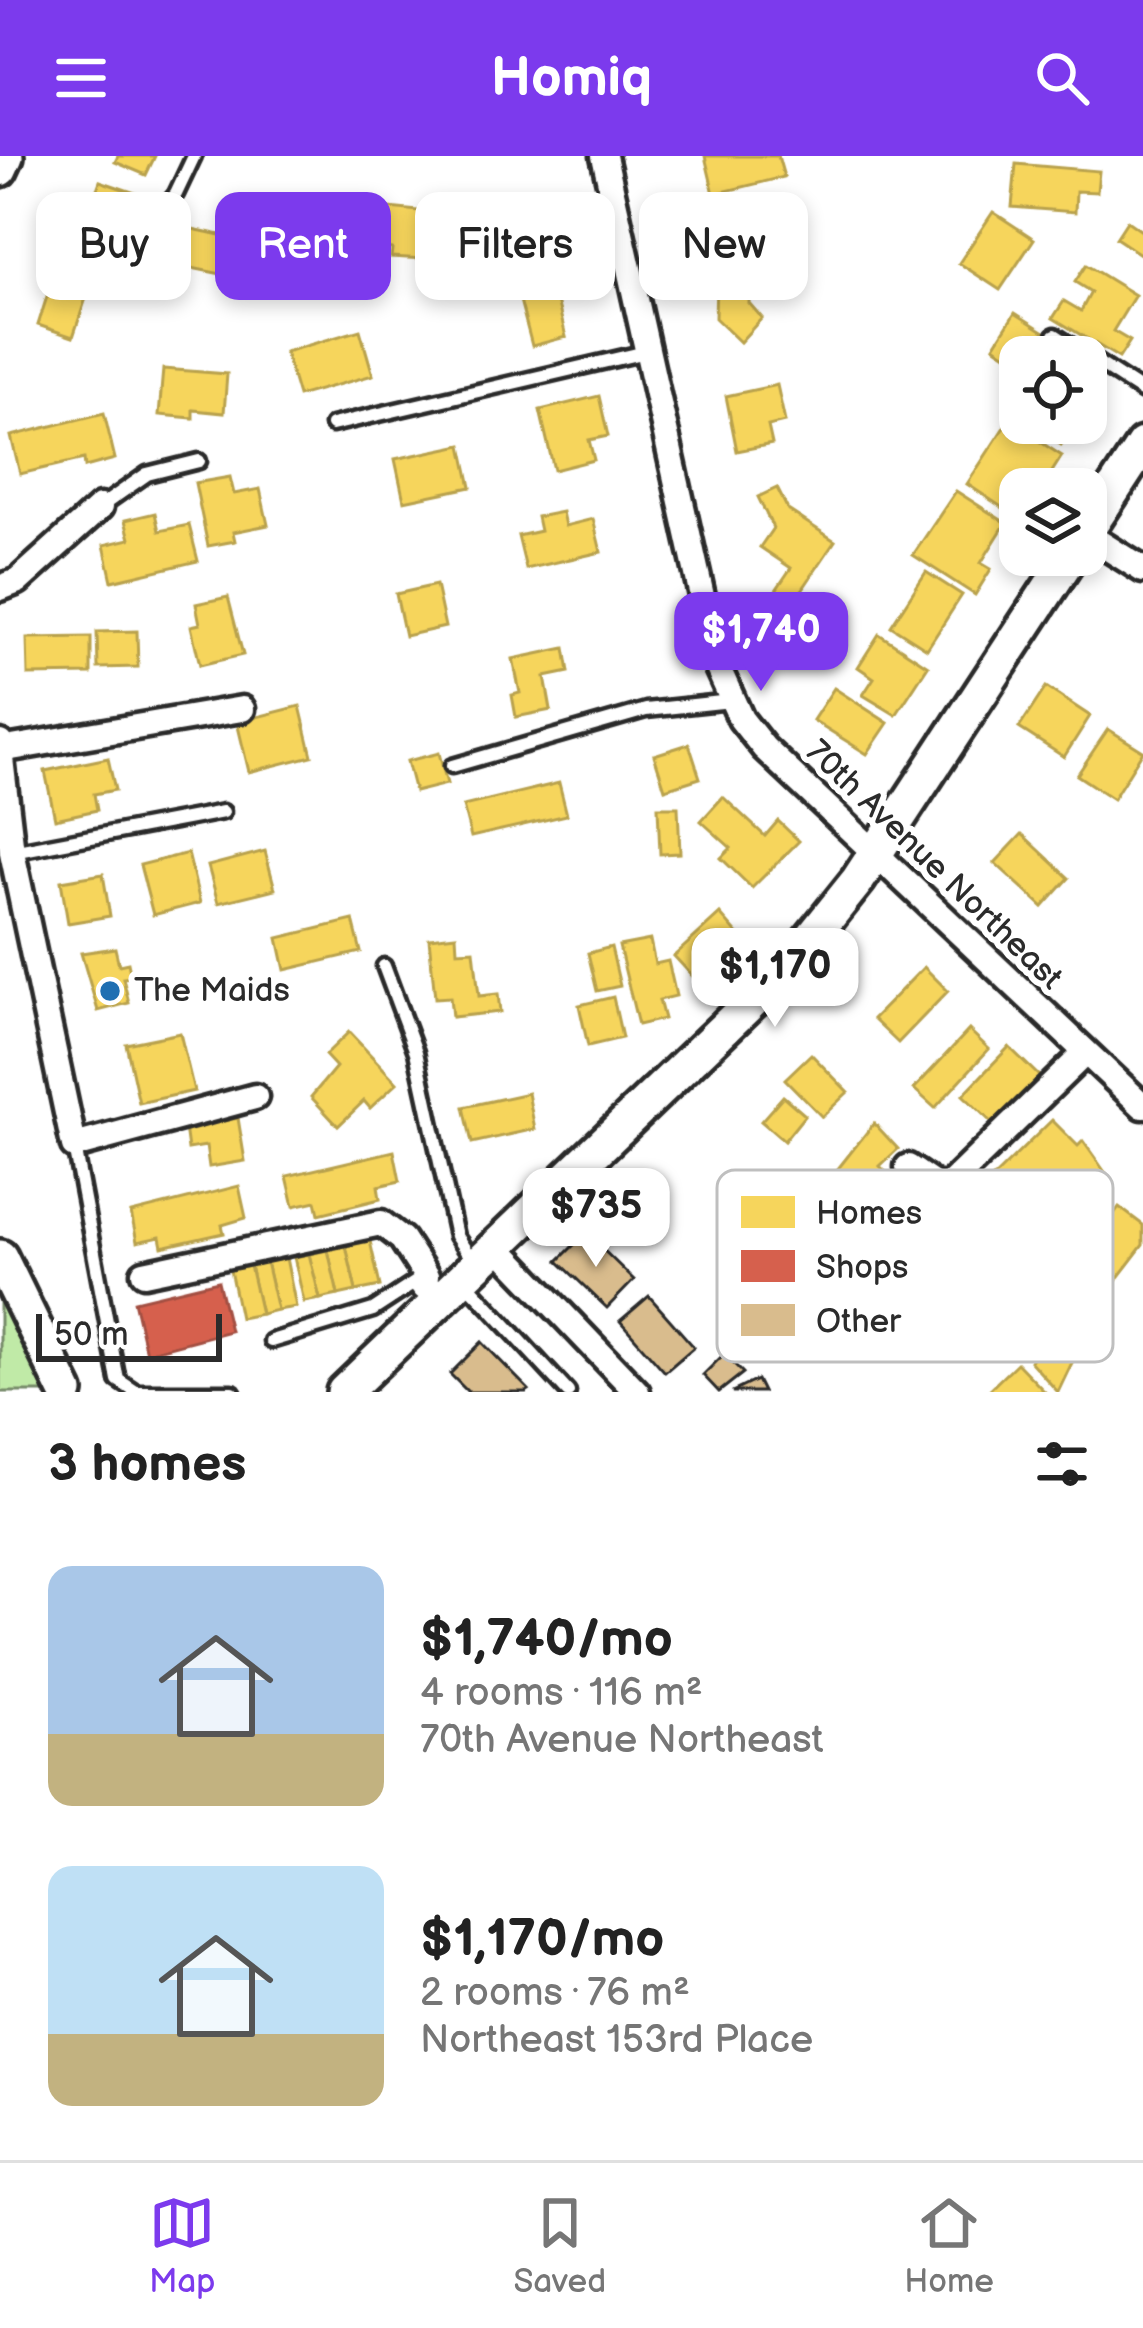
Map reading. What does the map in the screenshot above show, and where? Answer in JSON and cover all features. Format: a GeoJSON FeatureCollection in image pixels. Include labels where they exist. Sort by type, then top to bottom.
{"type":"FeatureCollection","features":[{"type":"Feature","properties":{"kind":"street"},"geometry":{"type":"LineString","coordinates":[[0,169],[6,156]]}},
{"type":"Feature","properties":{"kind":"street","name":"70th Avenue Northeast"},"geometry":{"type":"LineString","coordinates":[[604,156],[715,652],[731,701],[764,748],[1143,1106]]}},
{"type":"Feature","properties":{"kind":"street"},"geometry":{"type":"LineString","coordinates":[[1107,501],[1143,445]]}},
{"type":"Feature","properties":{"kind":"street"},"geometry":{"type":"LineString","coordinates":[[0,588],[18,581],[100,507]]}},
{"type":"Feature","properties":{"kind":"street"},"geometry":{"type":"LineString","coordinates":[[1107,547],[1143,570]]}},
{"type":"Feature","properties":{"kind":"street"},"geometry":{"type":"LineString","coordinates":[[344,1392],[461,1274],[767,990],[875,854],[1057,576]]}},
{"type":"Feature","properties":{"kind":"street"},"geometry":{"type":"LineString","coordinates":[[242,709],[0,747],[12,853],[74,1146],[255,1097]]}},
{"type":"Feature","properties":{"kind":"street"},"geometry":{"type":"LineString","coordinates":[[965,1170],[1084,1054]]}},
{"type":"Feature","properties":{"kind":"street"},"geometry":{"type":"LineString","coordinates":[[908,1167],[912,1170]]}},
{"type":"Feature","properties":{"kind":"street"},"geometry":{"type":"LineString","coordinates":[[145,1273],[373,1222],[392,1226],[638,1392]]}},
{"type":"Feature","properties":{"kind":"street"},"geometry":{"type":"LineString","coordinates":[[0,1257],[58,1386]]}},
{"type":"Feature","properties":{"kind":"lane"},"geometry":{"type":"LineString","coordinates":[[177,192],[194,156]]}},
{"type":"Feature","properties":{"kind":"lane"},"geometry":{"type":"LineString","coordinates":[[1055,335],[1143,392]]}},
{"type":"Feature","properties":{"kind":"lane"},"geometry":{"type":"LineString","coordinates":[[332,424],[651,350]]}},
{"type":"Feature","properties":{"kind":"lane"},"geometry":{"type":"LineString","coordinates":[[100,507],[147,474],[200,460]]}},
{"type":"Feature","properties":{"kind":"lane"},"geometry":{"type":"LineString","coordinates":[[452,766],[646,710],[731,701]]}},
{"type":"Feature","properties":{"kind":"lane"},"geometry":{"type":"LineString","coordinates":[[12,853],[223,812]]}},
{"type":"Feature","properties":{"kind":"lane"},"geometry":{"type":"LineString","coordinates":[[384,966],[416,1052],[461,1274],[568,1392]]}},
{"type":"Feature","properties":{"kind":"lane"},"geometry":{"type":"LineString","coordinates":[[74,1146],[118,1380],[136,1392],[232,1392]]}},
{"type":"Feature","properties":{"kind":"lane"},"geometry":{"type":"LineString","coordinates":[[271,1341],[373,1310],[461,1274]]}},
{"type":"Feature","properties":{"kind":"green space"},"geometry":{"type":"Polygon","coordinates":[[[0,1241],[7,1268],[68,1392],[0,1392],[0,1241]]]}},
{"type":"Feature","properties":{"kind":"building: Homes"},"geometry":{"type":"Polygon","coordinates":[[[118,156],[155,156],[146,175],[115,162],[118,156]]]}},
{"type":"Feature","properties":{"kind":"building: Homes"},"geometry":{"type":"Polygon","coordinates":[[[705,156],[778,156],[784,177],[714,192],[705,156]]]}},
{"type":"Feature","properties":{"kind":"building: Homes"},"geometry":{"type":"Polygon","coordinates":[[[1016,164],[1099,171],[1097,192],[1076,191],[1075,212],[1012,207],[1016,164]]]}},
{"type":"Feature","properties":{"kind":"building: Homes"},"geometry":{"type":"Polygon","coordinates":[[[100,181],[132,192],[96,192],[100,181]]]}},
{"type":"Feature","properties":{"kind":"building: Homes"},"geometry":{"type":"Polygon","coordinates":[[[391,208],[415,211],[415,258],[391,257],[391,208]]]}},
{"type":"Feature","properties":{"kind":"building: Homes"},"geometry":{"type":"Polygon","coordinates":[[[993,212],[1034,239],[1000,290],[959,263],[993,212]]]}},
{"type":"Feature","properties":{"kind":"building: Homes"},"geometry":{"type":"Polygon","coordinates":[[[1127,221],[1143,232],[1143,256],[1116,238],[1127,221]]]}},
{"type":"Feature","properties":{"kind":"building: Homes"},"geometry":{"type":"Polygon","coordinates":[[[191,229],[215,234],[215,273],[191,268],[191,229]]]}},
{"type":"Feature","properties":{"kind":"building: Homes"},"geometry":{"type":"Polygon","coordinates":[[[1086,265],[1135,295],[1113,331],[1130,341],[1119,358],[1107,351],[1107,336],[1083,336],[1053,318],[1064,301],[1081,311],[1091,292],[1075,282],[1086,265]]]}},
{"type":"Feature","properties":{"kind":"building: Homes"},"geometry":{"type":"Polygon","coordinates":[[[46,300],[85,300],[73,337],[38,325],[46,300]]]}},
{"type":"Feature","properties":{"kind":"building: Homes"},"geometry":{"type":"Polygon","coordinates":[[[520,300],[557,300],[566,337],[532,346],[520,300]]]}},
{"type":"Feature","properties":{"kind":"building: Homes"},"geometry":{"type":"Polygon","coordinates":[[[716,300],[749,300],[762,318],[740,342],[715,318],[716,300]]]}},
{"type":"Feature","properties":{"kind":"building: Homes"},"geometry":{"type":"Polygon","coordinates":[[[1015,313],[1045,332],[1042,336],[1000,336],[1015,313]]]}},
{"type":"Feature","properties":{"kind":"building: Homes"},"geometry":{"type":"Polygon","coordinates":[[[360,330],[373,375],[298,396],[285,352],[360,330]]]}},
{"type":"Feature","properties":{"kind":"building: Homes"},"geometry":{"type":"Polygon","coordinates":[[[163,369],[227,374],[224,413],[193,410],[193,418],[159,415],[163,369]]]}},
{"type":"Feature","properties":{"kind":"building: Homes"},"geometry":{"type":"Polygon","coordinates":[[[777,385],[785,422],[768,426],[772,444],[737,451],[726,396],[777,385]]]}},
{"type":"Feature","properties":{"kind":"building: Homes"},"geometry":{"type":"Polygon","coordinates":[[[599,396],[608,436],[589,440],[594,460],[554,470],[540,410],[599,396]]]}},
{"type":"Feature","properties":{"kind":"building: Homes"},"geometry":{"type":"Polygon","coordinates":[[[104,413],[115,459],[85,467],[84,459],[20,474],[11,436],[104,413]]]}},
{"type":"Feature","properties":{"kind":"building: Homes"},"geometry":{"type":"Polygon","coordinates":[[[999,435],[999,444],[1043,444],[1062,456],[1054,468],[999,468],[999,505],[967,484],[999,435]]]}},
{"type":"Feature","properties":{"kind":"building: Homes"},"geometry":{"type":"Polygon","coordinates":[[[462,445],[471,487],[404,501],[395,459],[462,445]]]}},
{"type":"Feature","properties":{"kind":"building: Homes"},"geometry":{"type":"Polygon","coordinates":[[[230,477],[234,494],[260,489],[268,525],[233,532],[235,541],[208,546],[195,483],[230,477]]]}},
{"type":"Feature","properties":{"kind":"building: Homes"},"geometry":{"type":"Polygon","coordinates":[[[777,488],[788,510],[835,541],[794,602],[776,590],[791,568],[760,547],[773,528],[758,497],[777,488]]]}},
{"type":"Feature","properties":{"kind":"building: Homes"},"geometry":{"type":"Polygon","coordinates":[[[956,491],[999,519],[999,534],[981,563],[991,569],[975,595],[913,555],[956,491]]]}},
{"type":"Feature","properties":{"kind":"building: Homes"},"geometry":{"type":"Polygon","coordinates":[[[562,512],[565,526],[593,519],[601,552],[526,569],[518,536],[540,531],[537,517],[562,512]]]}},
{"type":"Feature","properties":{"kind":"building: Homes"},"geometry":{"type":"Polygon","coordinates":[[[155,513],[159,531],[189,525],[198,561],[112,581],[104,545],[130,539],[125,520],[155,513]]]}},
{"type":"Feature","properties":{"kind":"building: Homes"},"geometry":{"type":"Polygon","coordinates":[[[926,572],[962,595],[927,649],[891,626],[926,572]]]}},
{"type":"Feature","properties":{"kind":"building: Homes"},"geometry":{"type":"Polygon","coordinates":[[[436,585],[445,627],[405,636],[396,594],[436,585]]]}},
{"type":"Feature","properties":{"kind":"building: Homes"},"geometry":{"type":"Polygon","coordinates":[[[228,597],[243,655],[200,665],[191,626],[200,624],[196,604],[228,597]]]}},
{"type":"Feature","properties":{"kind":"building: Homes"},"geometry":{"type":"Polygon","coordinates":[[[137,631],[138,667],[98,668],[97,632],[137,631]]]}},
{"type":"Feature","properties":{"kind":"building: Homes"},"geometry":{"type":"Polygon","coordinates":[[[879,634],[928,666],[896,715],[863,695],[874,678],[858,667],[879,634]]]}},
{"type":"Feature","properties":{"kind":"building: Homes"},"geometry":{"type":"Polygon","coordinates":[[[91,637],[91,674],[28,675],[27,638],[91,637]]]}},
{"type":"Feature","properties":{"kind":"building: Homes"},"geometry":{"type":"Polygon","coordinates":[[[565,648],[569,672],[545,677],[551,710],[516,717],[512,695],[520,693],[513,659],[565,648]]]}},
{"type":"Feature","properties":{"kind":"building: Homes"},"geometry":{"type":"Polygon","coordinates":[[[1046,687],[1090,716],[1064,757],[1019,728],[1046,687]]]}},
{"type":"Feature","properties":{"kind":"building: Homes"},"geometry":{"type":"Polygon","coordinates":[[[834,688],[888,723],[867,754],[813,720],[834,688]]]}},
{"type":"Feature","properties":{"kind":"building: Homes"},"geometry":{"type":"Polygon","coordinates":[[[300,706],[312,756],[249,772],[237,722],[300,706]]]}},
{"type":"Feature","properties":{"kind":"building: Homes"},"geometry":{"type":"Polygon","coordinates":[[[1108,729],[1143,751],[1113,799],[1077,775],[1108,729]]]}},
{"type":"Feature","properties":{"kind":"building: Homes"},"geometry":{"type":"Polygon","coordinates":[[[689,744],[700,778],[665,789],[654,755],[689,744]]]}},
{"type":"Feature","properties":{"kind":"building: Homes"},"geometry":{"type":"Polygon","coordinates":[[[439,753],[447,784],[415,792],[407,761],[439,753]]]}},
{"type":"Feature","properties":{"kind":"building: Homes"},"geometry":{"type":"Polygon","coordinates":[[[108,758],[115,790],[94,794],[97,810],[55,819],[45,771],[108,758]]]}},
{"type":"Feature","properties":{"kind":"building: Homes"},"geometry":{"type":"Polygon","coordinates":[[[559,783],[567,815],[471,837],[463,806],[559,783]]]}},
{"type":"Feature","properties":{"kind":"building: Homes"},"geometry":{"type":"Polygon","coordinates":[[[723,797],[765,836],[778,821],[799,841],[752,888],[721,858],[731,848],[701,821],[723,797]]]}},
{"type":"Feature","properties":{"kind":"building: Homes"},"geometry":{"type":"Polygon","coordinates":[[[658,807],[678,807],[680,853],[660,854],[658,807]]]}},
{"type":"Feature","properties":{"kind":"building: Homes"},"geometry":{"type":"Polygon","coordinates":[[[1022,834],[1069,878],[1043,907],[995,863],[1022,834]]]}},
{"type":"Feature","properties":{"kind":"building: Homes"},"geometry":{"type":"Polygon","coordinates":[[[265,851],[275,889],[218,903],[208,866],[265,851]]]}},
{"type":"Feature","properties":{"kind":"building: Homes"},"geometry":{"type":"Polygon","coordinates":[[[188,853],[200,903],[153,915],[140,865],[188,853]]]}},
{"type":"Feature","properties":{"kind":"building: Homes"},"geometry":{"type":"Polygon","coordinates":[[[103,874],[110,916],[68,923],[61,881],[103,874]]]}},
{"type":"Feature","properties":{"kind":"building: Homes"},"geometry":{"type":"Polygon","coordinates":[[[720,914],[742,939],[696,980],[674,956],[720,914]]]}},
{"type":"Feature","properties":{"kind":"building: Homes"},"geometry":{"type":"Polygon","coordinates":[[[353,920],[361,952],[285,970],[278,938],[353,920]]]}},
{"type":"Feature","properties":{"kind":"building: Homes"},"geometry":{"type":"Polygon","coordinates":[[[456,935],[457,951],[474,950],[479,996],[498,994],[500,1012],[452,1017],[450,997],[435,998],[429,938],[456,935]]]}},
{"type":"Feature","properties":{"kind":"building: Homes"},"geometry":{"type":"Polygon","coordinates":[[[650,940],[655,964],[668,961],[676,996],[659,1000],[664,1019],[638,1025],[619,946],[650,940]]]}},
{"type":"Feature","properties":{"kind":"building: Homes"},"geometry":{"type":"Polygon","coordinates":[[[611,947],[620,986],[597,991],[588,953],[611,947]]]}},
{"type":"Feature","properties":{"kind":"building: Homes","name":"The Maids"},"geometry":{"type":"Polygon","coordinates":[[[115,948],[119,965],[128,963],[131,977],[123,978],[129,1003],[98,1011],[81,953],[115,948]]]}},
{"type":"Feature","properties":{"kind":"building: Homes"},"geometry":{"type":"Polygon","coordinates":[[[924,967],[948,991],[898,1043],[873,1019],[924,967]]]}},
{"type":"Feature","properties":{"kind":"building: Homes"},"geometry":{"type":"Polygon","coordinates":[[[613,997],[622,1038],[588,1046],[579,1005],[613,997]]]}},
{"type":"Feature","properties":{"kind":"building: Homes"},"geometry":{"type":"Polygon","coordinates":[[[969,1030],[989,1049],[935,1108],[914,1089],[969,1030]]]}},
{"type":"Feature","properties":{"kind":"building: Homes"},"geometry":{"type":"Polygon","coordinates":[[[349,1032],[397,1083],[370,1108],[364,1101],[338,1126],[311,1097],[336,1067],[325,1055],[349,1032]]]}},
{"type":"Feature","properties":{"kind":"building: Homes"},"geometry":{"type":"Polygon","coordinates":[[[180,1033],[194,1091],[139,1103],[126,1044],[180,1033]]]}},
{"type":"Feature","properties":{"kind":"building: Homes"},"geometry":{"type":"Polygon","coordinates":[[[1009,1047],[1040,1077],[993,1124],[963,1095],[1009,1047]]]}},
{"type":"Feature","properties":{"kind":"building: Homes"},"geometry":{"type":"Polygon","coordinates":[[[811,1054],[848,1092],[822,1117],[785,1079],[811,1054]]]}},
{"type":"Feature","properties":{"kind":"building: Homes"},"geometry":{"type":"Polygon","coordinates":[[[528,1093],[535,1129],[472,1143],[464,1107],[528,1093]]]}},
{"type":"Feature","properties":{"kind":"building: Homes"},"geometry":{"type":"Polygon","coordinates":[[[783,1096],[805,1115],[784,1141],[761,1121],[783,1096]]]}},
{"type":"Feature","properties":{"kind":"building: Homes"},"geometry":{"type":"Polygon","coordinates":[[[238,1118],[245,1161],[209,1167],[206,1146],[188,1149],[185,1127],[238,1118]]]}},
{"type":"Feature","properties":{"kind":"building: Homes"},"geometry":{"type":"Polygon","coordinates":[[[1052,1120],[1078,1146],[1083,1141],[1104,1170],[1001,1170],[1052,1120]]]}},
{"type":"Feature","properties":{"kind":"building: Homes"},"geometry":{"type":"Polygon","coordinates":[[[874,1123],[898,1149],[880,1166],[884,1170],[837,1170],[874,1123]]]}},
{"type":"Feature","properties":{"kind":"building: Homes"},"geometry":{"type":"Polygon","coordinates":[[[394,1151],[400,1181],[378,1186],[380,1199],[319,1214],[316,1201],[294,1206],[287,1176],[394,1151]]]}},
{"type":"Feature","properties":{"kind":"building: Homes"},"geometry":{"type":"Polygon","coordinates":[[[239,1186],[246,1218],[222,1225],[224,1233],[162,1247],[160,1237],[137,1242],[131,1213],[239,1186]]]}},
{"type":"Feature","properties":{"kind":"building: Homes"},"geometry":{"type":"Polygon","coordinates":[[[1119,1207],[1143,1225],[1143,1245],[1113,1284],[1113,1215],[1119,1207]]]}},
{"type":"Feature","properties":{"kind":"building: Homes"},"geometry":{"type":"Polygon","coordinates":[[[370,1241],[380,1286],[356,1291],[346,1246],[370,1241]]]}},
{"type":"Feature","properties":{"kind":"building: Homes"},"geometry":{"type":"Polygon","coordinates":[[[346,1246],[356,1291],[338,1295],[328,1250],[346,1246]]]}},
{"type":"Feature","properties":{"kind":"building: Homes"},"geometry":{"type":"Polygon","coordinates":[[[328,1250],[338,1295],[320,1299],[309,1254],[328,1250]]]}},
{"type":"Feature","properties":{"kind":"building: Homes"},"geometry":{"type":"Polygon","coordinates":[[[309,1254],[320,1299],[304,1302],[294,1257],[309,1254]]]}},
{"type":"Feature","properties":{"kind":"building: Homes"},"geometry":{"type":"Polygon","coordinates":[[[286,1258],[296,1307],[277,1310],[266,1262],[286,1258]]]}},
{"type":"Feature","properties":{"kind":"building: Homes"},"geometry":{"type":"Polygon","coordinates":[[[266,1262],[277,1310],[261,1314],[250,1266],[266,1262]]]}},
{"type":"Feature","properties":{"kind":"building: Homes"},"geometry":{"type":"Polygon","coordinates":[[[250,1266],[261,1314],[240,1318],[230,1270],[250,1266]]]}},
{"type":"Feature","properties":{"kind":"building: Homes"},"geometry":{"type":"Polygon","coordinates":[[[1031,1362],[1072,1362],[1058,1392],[1031,1362]]]}},
{"type":"Feature","properties":{"kind":"building: Homes"},"geometry":{"type":"Polygon","coordinates":[[[1017,1363],[1045,1392],[987,1392],[1017,1363]]]}},
{"type":"Feature","properties":{"kind":"building: Shops"},"geometry":{"type":"Polygon","coordinates":[[[218,1281],[230,1331],[146,1353],[134,1301],[218,1281]]]}},
{"type":"Feature","properties":{"kind":"building: Other"},"geometry":{"type":"Polygon","coordinates":[[[586,1233],[634,1280],[607,1308],[558,1261],[586,1233]]]}},
{"type":"Feature","properties":{"kind":"building: Other"},"geometry":{"type":"Polygon","coordinates":[[[649,1296],[694,1347],[665,1372],[620,1321],[649,1296]]]}},
{"type":"Feature","properties":{"kind":"building: Other"},"geometry":{"type":"Polygon","coordinates":[[[482,1342],[529,1390],[468,1392],[450,1374],[482,1342]]]}},
{"type":"Feature","properties":{"kind":"building: Other"},"geometry":{"type":"Polygon","coordinates":[[[717,1361],[732,1362],[743,1373],[719,1392],[703,1375],[717,1361]]]}},
{"type":"Feature","properties":{"kind":"building: Other"},"geometry":{"type":"Polygon","coordinates":[[[757,1380],[763,1392],[732,1392],[757,1380]]]}},
{"type":"Feature","properties":{"kind":"place","name":"The Maids"},"geometry":{"type":"Point","coordinates":[110,991]}}]}
